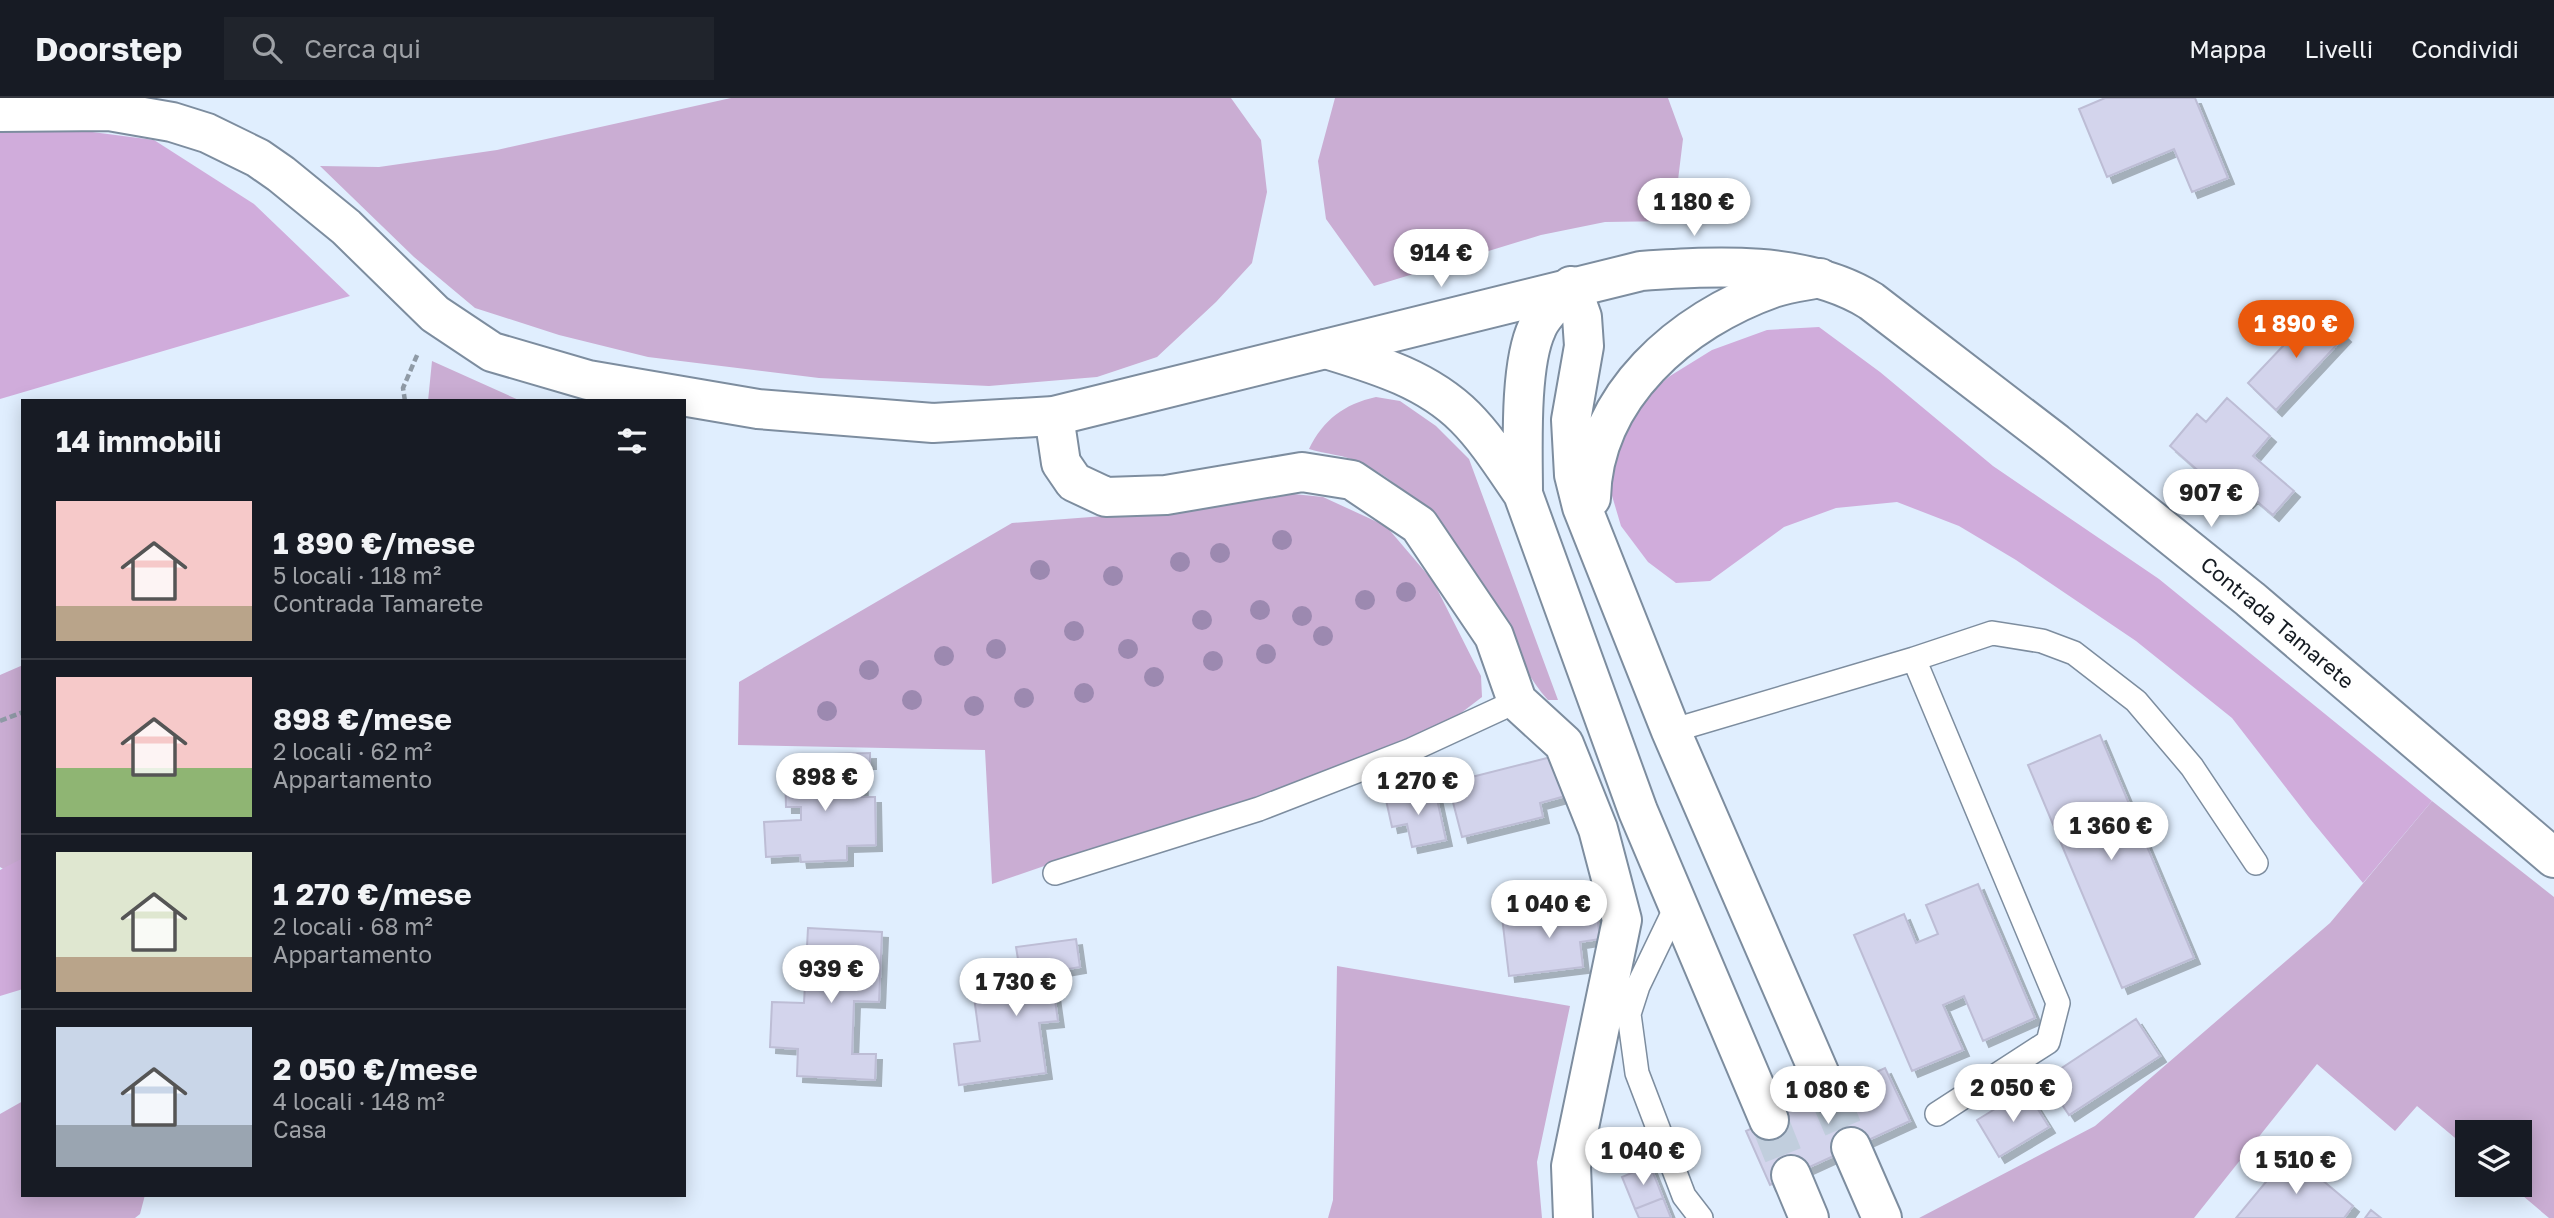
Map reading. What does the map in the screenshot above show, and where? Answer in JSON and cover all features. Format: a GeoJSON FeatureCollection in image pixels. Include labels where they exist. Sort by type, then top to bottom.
{"type":"FeatureCollection","features":[{"type":"Feature","properties":{"kind":"main road","name":"Contrada Tamarete"},"geometry":{"type":"LineString","coordinates":[[0,112],[109,111],[172,122],[232,144],[281,174],[346,227],[435,314],[492,352],[588,380],[745,407],[933,423],[1054,415],[1571,286],[1641,271],[1714,266],[1787,272],[1820,278],[1854,290],[1871,301],[2056,443],[2250,599],[2554,859]]}},
{"type":"Feature","properties":{"kind":"main road"},"geometry":{"type":"LineString","coordinates":[[1593,539],[1591,495],[1600,441],[1612,418],[1641,376],[1665,349],[1692,328],[1724,309],[1775,287],[1820,278]]}},
{"type":"Feature","properties":{"kind":"main road"},"geometry":{"type":"LineString","coordinates":[[1523,494],[1524,421],[1529,354],[1537,326],[1571,286]]}},
{"type":"Feature","properties":{"kind":"main road"},"geometry":{"type":"LineString","coordinates":[[1571,286],[1582,317],[1584,346],[1571,419],[1574,475],[1593,539],[1671,731],[1828,1093]]}},
{"type":"Feature","properties":{"kind":"main road"},"geometry":{"type":"LineString","coordinates":[[1326,349],[1384,367],[1417,382],[1442,398],[1465,417],[1523,494],[1639,811],[1769,1120]]}},
{"type":"Feature","properties":{"kind":"main road"},"geometry":{"type":"LineString","coordinates":[[1054,415],[1061,463],[1074,482],[1106,497],[1166,495],[1302,472],[1352,480],[1419,525],[1493,636],[1517,701],[1564,744],[1598,829],[1622,920],[1571,1166],[1573,1218]]}},
{"type":"Feature","properties":{"kind":"main road"},"geometry":{"type":"LineString","coordinates":[[1851,1147],[1882,1218]]}},
{"type":"Feature","properties":{"kind":"main road"},"geometry":{"type":"LineString","coordinates":[[1791,1175],[1809,1218]]}},
{"type":"Feature","properties":{"kind":"lane"},"geometry":{"type":"LineString","coordinates":[[1671,731],[1992,634],[2042,641],[2074,653],[2136,701],[2192,767],[2256,863]]}},
{"type":"Feature","properties":{"kind":"lane"},"geometry":{"type":"LineString","coordinates":[[1914,659],[2058,1003],[2048,1042],[1937,1114]]}},
{"type":"Feature","properties":{"kind":"lane"},"geometry":{"type":"LineString","coordinates":[[1055,873],[1259,809],[1411,750],[1517,701]]}},
{"type":"Feature","properties":{"kind":"lane"},"geometry":{"type":"LineString","coordinates":[[1677,905],[1638,986],[1629,1014],[1637,1073],[1684,1196],[1701,1218]]}},
{"type":"Feature","properties":{"kind":"path"},"geometry":{"type":"LineString","coordinates":[[405,399],[403,388],[435,314]]}},
{"type":"Feature","properties":{"kind":"path"},"geometry":{"type":"LineString","coordinates":[[0,720],[21,713]]}},
{"type":"Feature","properties":{"kind":"shaded area"},"geometry":{"type":"Polygon","coordinates":[[[731,98],[1231,98],[1261,140],[1267,192],[1252,263],[1216,302],[1157,357],[1097,377],[989,386],[819,378],[648,357],[559,335],[475,308],[414,257],[320,166],[379,167],[497,150],[731,98]]]}},
{"type":"Feature","properties":{"kind":"shaded area"},"geometry":{"type":"Polygon","coordinates":[[[1335,98],[1668,98],[1683,139],[1673,221],[1605,222],[1541,235],[1374,286],[1326,219],[1318,161],[1335,98]]]}},
{"type":"Feature","properties":{"kind":"shaded area"},"geometry":{"type":"Polygon","coordinates":[[[15,122],[154,140],[254,204],[350,296],[0,399],[0,124],[15,122]]]}},
{"type":"Feature","properties":{"kind":"shaded area"},"geometry":{"type":"Polygon","coordinates":[[[1819,327],[1880,372],[1993,466],[2159,579],[2432,801],[2363,883],[2232,718],[2136,641],[2016,560],[1959,526],[1897,502],[1836,508],[1784,527],[1710,581],[1676,583],[1648,562],[1621,526],[1610,489],[1615,452],[1629,410],[1670,376],[1712,350],[1767,330],[1819,327]]]}},
{"type":"Feature","properties":{"kind":"shaded area"},"geometry":{"type":"Polygon","coordinates":[[[432,361],[517,399],[428,399],[432,361]]]}},
{"type":"Feature","properties":{"kind":"shaded area"},"geometry":{"type":"Polygon","coordinates":[[[1376,397],[1400,401],[1436,426],[1469,459],[1558,700],[1548,700],[1535,683],[1475,580],[1444,534],[1426,513],[1406,493],[1361,463],[1309,449],[1321,430],[1336,415],[1354,404],[1376,397]]]}},
{"type":"Feature","properties":{"kind":"shaded area"},"geometry":{"type":"Polygon","coordinates":[[[1274,492],[1323,497],[1386,526],[1433,581],[1481,676],[1482,697],[1448,723],[1136,843],[1134,835],[992,884],[985,750],[738,745],[739,682],[1012,523],[1117,515],[1274,492]]]}},
{"type":"Feature","properties":{"kind":"shaded area"},"geometry":{"type":"Polygon","coordinates":[[[21,666],[21,880],[0,867],[0,675],[21,666]]]}},
{"type":"Feature","properties":{"kind":"shaded area"},"geometry":{"type":"Polygon","coordinates":[[[2432,801],[2554,897],[2554,1218],[2549,1218],[2524,1197],[2532,1197],[2532,1120],[2455,1120],[2455,1138],[2417,1106],[2395,1131],[2317,1064],[2194,1218],[1919,1218],[2095,1126],[2330,923],[2432,801]]]}},
{"type":"Feature","properties":{"kind":"shaded area"},"geometry":{"type":"Polygon","coordinates":[[[21,859],[21,990],[0,996],[0,870],[21,859]]]}},
{"type":"Feature","properties":{"kind":"shaded area"},"geometry":{"type":"Polygon","coordinates":[[[1337,966],[1570,1006],[1537,1162],[1542,1218],[1328,1218],[1333,1200],[1337,966]]]}},
{"type":"Feature","properties":{"kind":"shaded area"},"geometry":{"type":"Polygon","coordinates":[[[21,1102],[21,1197],[144,1197],[140,1214],[135,1218],[0,1218],[0,1114],[21,1102]]]}},
{"type":"Feature","properties":{"kind":"building"},"geometry":{"type":"Polygon","coordinates":[[[2105,98],[2195,98],[2228,178],[2192,192],[2174,149],[2107,177],[2079,109],[2105,98]]]}},
{"type":"Feature","properties":{"kind":"building"},"geometry":{"type":"Polygon","coordinates":[[[2317,310],[2345,336],[2276,410],[2248,383],[2317,310]]]}},
{"type":"Feature","properties":{"kind":"building"},"geometry":{"type":"Polygon","coordinates":[[[2227,398],[2270,436],[2253,456],[2294,491],[2273,515],[2252,497],[2247,502],[2231,489],[2226,495],[2170,446],[2197,414],[2206,422],[2227,398]]]}},
{"type":"Feature","properties":{"kind":"building"},"geometry":{"type":"Polygon","coordinates":[[[2100,735],[2194,958],[2122,988],[2028,765],[2100,735]]]}},
{"type":"Feature","properties":{"kind":"building"},"geometry":{"type":"Polygon","coordinates":[[[870,753],[870,763],[861,763],[862,797],[875,797],[876,845],[847,846],[847,860],[801,862],[800,855],[766,857],[764,822],[801,820],[801,807],[786,807],[785,769],[833,768],[833,754],[870,753]]]}},
{"type":"Feature","properties":{"kind":"building"},"geometry":{"type":"Polygon","coordinates":[[[1559,755],[1569,795],[1540,803],[1543,817],[1462,837],[1448,783],[1559,755]]]}},
{"type":"Feature","properties":{"kind":"building"},"geometry":{"type":"Polygon","coordinates":[[[1435,790],[1446,840],[1412,847],[1407,824],[1392,827],[1386,800],[1435,790]]]}},
{"type":"Feature","properties":{"kind":"building"},"geometry":{"type":"Polygon","coordinates":[[[1978,884],[2035,1018],[1983,1041],[1964,996],[1943,1005],[1963,1050],[1912,1071],[1854,935],[1904,914],[1916,943],[1938,934],[1926,905],[1978,884]]]}},
{"type":"Feature","properties":{"kind":"building"},"geometry":{"type":"Polygon","coordinates":[[[1596,906],[1600,939],[1580,942],[1583,967],[1509,976],[1502,917],[1596,906]]]}},
{"type":"Feature","properties":{"kind":"building"},"geometry":{"type":"Polygon","coordinates":[[[808,928],[882,932],[879,1002],[854,1001],[852,1054],[876,1054],[875,1080],[797,1076],[798,1049],[770,1047],[772,1002],[804,1003],[808,928]]]}},
{"type":"Feature","properties":{"kind":"building"},"geometry":{"type":"Polygon","coordinates":[[[1076,939],[1080,967],[1051,972],[1058,1021],[1039,1023],[1046,1073],[959,1085],[954,1044],[980,1041],[973,990],[1022,984],[1016,947],[1076,939]]]}},
{"type":"Feature","properties":{"kind":"building"},"geometry":{"type":"Polygon","coordinates":[[[2136,1019],[2160,1056],[2069,1115],[2045,1079],[2136,1019]]]}},
{"type":"Feature","properties":{"kind":"building"},"geometry":{"type":"Polygon","coordinates":[[[1885,1068],[1910,1121],[1770,1185],[1746,1131],[1885,1068]]]}},
{"type":"Feature","properties":{"kind":"building"},"geometry":{"type":"Polygon","coordinates":[[[2026,1090],[2049,1127],[1999,1157],[1977,1120],[2026,1090]]]}},
{"type":"Feature","properties":{"kind":"building"},"geometry":{"type":"Polygon","coordinates":[[[2290,1153],[2353,1206],[2344,1218],[2236,1218],[2290,1153]]]}},
{"type":"Feature","properties":{"kind":"building"},"geometry":{"type":"Polygon","coordinates":[[[1650,1165],[1663,1198],[1635,1209],[1622,1177],[1650,1165]]]}},
{"type":"Feature","properties":{"kind":"building"},"geometry":{"type":"Polygon","coordinates":[[[1663,1198],[1671,1218],[1639,1218],[1635,1209],[1663,1198]]]}},
{"type":"Feature","properties":{"kind":"building"},"geometry":{"type":"Polygon","coordinates":[[[2371,1210],[2381,1218],[2365,1218],[2371,1210]]]}},
{"type":"Feature","properties":{"kind":"tunnel"},"geometry":{"type":"LineString","coordinates":[[1828,1093],[1851,1147]]}},
{"type":"Feature","properties":{"kind":"tunnel"},"geometry":{"type":"LineString","coordinates":[[1769,1120],[1791,1175]]}}]}
